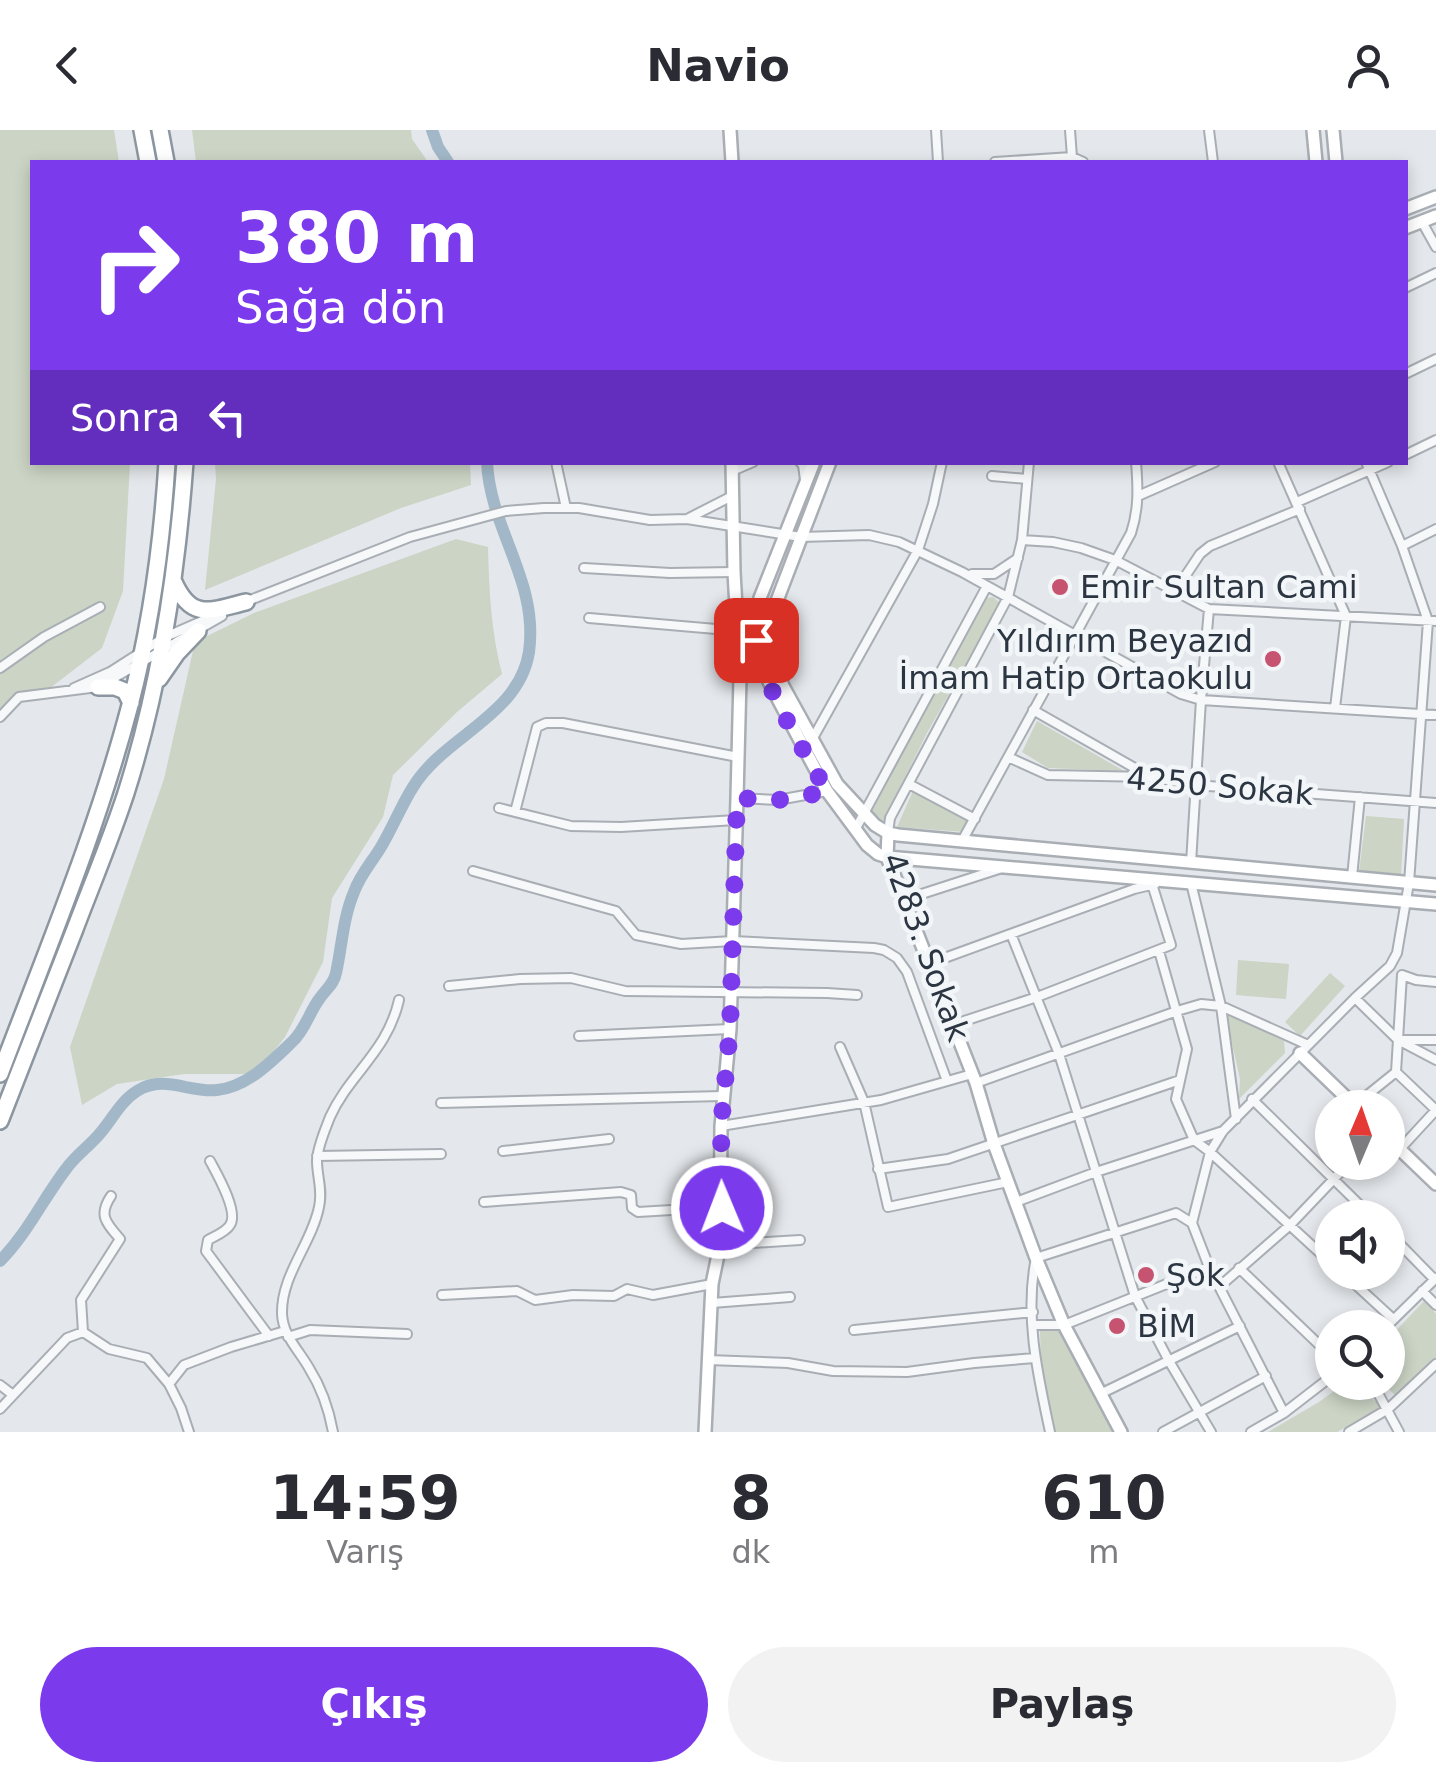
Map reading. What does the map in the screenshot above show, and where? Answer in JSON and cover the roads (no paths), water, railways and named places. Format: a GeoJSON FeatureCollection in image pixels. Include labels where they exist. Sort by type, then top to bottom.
{"type":"FeatureCollection","features":[{"type":"Feature","properties":{"kind":"highway"},"geometry":{"type":"LineString","coordinates":[[142,130],[148,160]]}},
{"type":"Feature","properties":{"kind":"highway"},"geometry":{"type":"LineString","coordinates":[[160,130],[166,160]]}},
{"type":"Feature","properties":{"kind":"highway"},"geometry":{"type":"LineString","coordinates":[[0,1074],[89,840],[131,703],[162,537],[167,465]]}},
{"type":"Feature","properties":{"kind":"highway"},"geometry":{"type":"LineString","coordinates":[[0,1121],[126,792],[154,686],[174,582],[185,465]]}},
{"type":"Feature","properties":{"kind":"highway"},"geometry":{"type":"LineString","coordinates":[[174,582],[180,595],[196,610],[246,602]]}},
{"type":"Feature","properties":{"kind":"highway"},"geometry":{"type":"LineString","coordinates":[[154,686],[176,653],[198,631]]}},
{"type":"Feature","properties":{"kind":"highway"},"geometry":{"type":"LineString","coordinates":[[98,687],[124,691],[131,703]]}},
{"type":"Feature","properties":{"kind":"main road"},"geometry":{"type":"LineString","coordinates":[[730,130],[732,160]]}},
{"type":"Feature","properties":{"kind":"main road"},"geometry":{"type":"LineString","coordinates":[[1314,130],[1316,160]]}},
{"type":"Feature","properties":{"kind":"main road"},"geometry":{"type":"LineString","coordinates":[[1332,130],[1336,160]]}},
{"type":"Feature","properties":{"kind":"main road"},"geometry":{"type":"LineString","coordinates":[[1408,208],[1436,197]]}},
{"type":"Feature","properties":{"kind":"main road"},"geometry":{"type":"LineString","coordinates":[[1408,227],[1436,216]]}},
{"type":"Feature","properties":{"kind":"main road"},"geometry":{"type":"LineString","coordinates":[[812,465],[760,598],[755,620],[759,659],[827,792],[878,854],[1436,904]]}},
{"type":"Feature","properties":{"kind":"main road"},"geometry":{"type":"LineString","coordinates":[[829,465],[767,632],[783,686],[812,738],[838,784],[875,825],[888,833],[962,841],[1436,885]]}},
{"type":"Feature","properties":{"kind":"main road"},"geometry":{"type":"LineString","coordinates":[[705,1432],[712,1284],[720,1245],[722,1096],[730,1029],[733,941],[739,631],[732,467]]}},
{"type":"Feature","properties":{"kind":"main road","name":"4283. Sokak"},"geometry":{"type":"LineString","coordinates":[[888,833],[887,857],[974,1078],[1036,1258],[1064,1325],[1121,1432]]}},
{"type":"Feature","properties":{"kind":"main road"},"geometry":{"type":"LineString","coordinates":[[1304,1049],[1341,1090]]}},
{"type":"Feature","properties":{"kind":"main road"},"geometry":{"type":"LineString","coordinates":[[1405,1155],[1436,1184]]}},
{"type":"Feature","properties":{"kind":"street"},"geometry":{"type":"LineString","coordinates":[[936,130],[938,160]]}},
{"type":"Feature","properties":{"kind":"street"},"geometry":{"type":"LineString","coordinates":[[1070,130],[1072,157]]}},
{"type":"Feature","properties":{"kind":"street"},"geometry":{"type":"LineString","coordinates":[[1209,130],[1212,160]]}},
{"type":"Feature","properties":{"kind":"street"},"geometry":{"type":"LineString","coordinates":[[1026,160],[1078,160]]}},
{"type":"Feature","properties":{"kind":"street"},"geometry":{"type":"LineString","coordinates":[[1422,222],[1436,247]]}},
{"type":"Feature","properties":{"kind":"street"},"geometry":{"type":"LineString","coordinates":[[1408,287],[1436,273]]}},
{"type":"Feature","properties":{"kind":"street"},"geometry":{"type":"LineString","coordinates":[[1408,373],[1436,359]]}},
{"type":"Feature","properties":{"kind":"street"},"geometry":{"type":"LineString","coordinates":[[1408,454],[1436,440]]}},
{"type":"Feature","properties":{"kind":"street"},"geometry":{"type":"LineString","coordinates":[[557,465],[566,508]]}},
{"type":"Feature","properties":{"kind":"street"},"geometry":{"type":"LineString","coordinates":[[803,465],[805,480]]}},
{"type":"Feature","properties":{"kind":"street"},"geometry":{"type":"LineString","coordinates":[[812,738],[918,550],[941,465]]}},
{"type":"Feature","properties":{"kind":"street","name":"4283. Sokak"},"geometry":{"type":"LineString","coordinates":[[888,833],[890,818],[1008,598],[1022,540],[1028,465]]}},
{"type":"Feature","properties":{"kind":"street"},"geometry":{"type":"LineString","coordinates":[[962,841],[1131,533],[1138,496],[1136,465]]}},
{"type":"Feature","properties":{"kind":"street"},"geometry":{"type":"LineString","coordinates":[[1138,496],[1208,465]]}},
{"type":"Feature","properties":{"kind":"street"},"geometry":{"type":"LineString","coordinates":[[1279,465],[1346,616],[1335,708]]}},
{"type":"Feature","properties":{"kind":"street"},"geometry":{"type":"LineString","coordinates":[[1176,590],[1200,554],[1210,546],[1298,506],[1368,467],[1432,621],[1409,882],[1397,953],[1390,966],[1223,1131],[1210,1152],[1192,1223],[1209,1267],[1284,1413]]}},
{"type":"Feature","properties":{"kind":"street"},"geometry":{"type":"LineString","coordinates":[[992,476],[1028,478]]}},
{"type":"Feature","properties":{"kind":"street"},"geometry":{"type":"LineString","coordinates":[[686,518],[732,496]]}},
{"type":"Feature","properties":{"kind":"street"},"geometry":{"type":"LineString","coordinates":[[0,717],[19,697],[98,687],[162,643],[246,602],[410,537],[506,511],[566,508],[650,520],[686,518],[801,537],[869,535],[899,542],[988,586],[1181,694],[1201,700],[1436,715]]}},
{"type":"Feature","properties":{"kind":"street"},"geometry":{"type":"LineString","coordinates":[[1402,546],[1436,530]]}},
{"type":"Feature","properties":{"kind":"street"},"geometry":{"type":"LineString","coordinates":[[1022,540],[1067,545],[1116,560],[1209,608],[1432,621]]}},
{"type":"Feature","properties":{"kind":"street"},"geometry":{"type":"LineString","coordinates":[[962,572],[994,574],[1018,558]]}},
{"type":"Feature","properties":{"kind":"street"},"geometry":{"type":"LineString","coordinates":[[584,568],[734,572]]}},
{"type":"Feature","properties":{"kind":"street"},"geometry":{"type":"LineString","coordinates":[[855,830],[988,586]]}},
{"type":"Feature","properties":{"kind":"street"},"geometry":{"type":"LineString","coordinates":[[162,643],[198,631],[246,602]]}},
{"type":"Feature","properties":{"kind":"street"},"geometry":{"type":"LineString","coordinates":[[0,668],[44,637],[100,608]]}},
{"type":"Feature","properties":{"kind":"street"},"geometry":{"type":"LineString","coordinates":[[1192,862],[1209,608]]}},
{"type":"Feature","properties":{"kind":"street"},"geometry":{"type":"LineString","coordinates":[[589,618],[739,631]]}},
{"type":"Feature","properties":{"kind":"street"},"geometry":{"type":"LineString","coordinates":[[74,688],[141,656]]}},
{"type":"Feature","properties":{"kind":"street"},"geometry":{"type":"LineString","coordinates":[[1033,710],[1151,778]]}},
{"type":"Feature","properties":{"kind":"street"},"geometry":{"type":"LineString","coordinates":[[514,812],[537,727],[546,723],[738,757]]}},
{"type":"Feature","properties":{"kind":"street","name":"4250 Sokak"},"geometry":{"type":"LineString","coordinates":[[1008,757],[1048,775],[1151,778],[1195,785],[1436,802]]}},
{"type":"Feature","properties":{"kind":"street"},"geometry":{"type":"LineString","coordinates":[[908,784],[975,819]]}},
{"type":"Feature","properties":{"kind":"street"},"geometry":{"type":"LineString","coordinates":[[737,798],[778,800],[827,792]]}},
{"type":"Feature","properties":{"kind":"street"},"geometry":{"type":"LineString","coordinates":[[1352,877],[1360,797]]}},
{"type":"Feature","properties":{"kind":"street"},"geometry":{"type":"LineString","coordinates":[[498,808],[571,826],[736,820]]}},
{"type":"Feature","properties":{"kind":"street"},"geometry":{"type":"LineString","coordinates":[[903,900],[1006,867]]}},
{"type":"Feature","properties":{"kind":"street"},"geometry":{"type":"LineString","coordinates":[[473,872],[616,911],[636,935],[681,944],[733,941],[849,946],[890,953],[907,972],[948,1081]]}},
{"type":"Feature","properties":{"kind":"street"},"geometry":{"type":"LineString","coordinates":[[928,964],[1134,888],[1169,881]]}},
{"type":"Feature","properties":{"kind":"street"},"geometry":{"type":"LineString","coordinates":[[1191,883],[1221,1006],[1236,1119]]}},
{"type":"Feature","properties":{"kind":"street"},"geometry":{"type":"LineString","coordinates":[[952,1024],[1036,997],[1171,945],[1152,884]]}},
{"type":"Feature","properties":{"kind":"street"},"geometry":{"type":"LineString","coordinates":[[1011,934],[1060,1054],[1135,1296],[1211,1432]]}},
{"type":"Feature","properties":{"kind":"street"},"geometry":{"type":"LineString","coordinates":[[1159,952],[1187,1050],[1176,1099],[1194,1140],[1315,1248]]}},
{"type":"Feature","properties":{"kind":"street"},"geometry":{"type":"LineString","coordinates":[[1390,966],[1416,980],[1436,982]]}},
{"type":"Feature","properties":{"kind":"street"},"geometry":{"type":"LineString","coordinates":[[1375,1090],[1396,1072],[1402,975]]}},
{"type":"Feature","properties":{"kind":"street"},"geometry":{"type":"LineString","coordinates":[[450,986],[520,978],[571,978],[625,991],[857,995]]}},
{"type":"Feature","properties":{"kind":"street"},"geometry":{"type":"LineString","coordinates":[[1355,998],[1398,1040],[1436,1060]]}},
{"type":"Feature","properties":{"kind":"street"},"geometry":{"type":"LineString","coordinates":[[333,1432],[311,1370],[287,1334],[282,1312],[291,1273],[320,1204],[317,1156],[331,1115],[355,1077],[380,1048],[399,1000]]}},
{"type":"Feature","properties":{"kind":"street"},"geometry":{"type":"LineString","coordinates":[[721,1126],[864,1102],[974,1078],[1060,1054],[1202,1004],[1221,1006],[1304,1049]]}},
{"type":"Feature","properties":{"kind":"street"},"geometry":{"type":"LineString","coordinates":[[579,1036],[730,1029]]}},
{"type":"Feature","properties":{"kind":"street"},"geometry":{"type":"LineString","coordinates":[[1398,1040],[1436,1040]]}},
{"type":"Feature","properties":{"kind":"street"},"geometry":{"type":"LineString","coordinates":[[840,1047],[864,1102],[888,1207],[1009,1182]]}},
{"type":"Feature","properties":{"kind":"street"},"geometry":{"type":"LineString","coordinates":[[1396,1072],[1436,1110],[1405,1144]]}},
{"type":"Feature","properties":{"kind":"street"},"geometry":{"type":"LineString","coordinates":[[878,1169],[948,1159],[1180,1080]]}},
{"type":"Feature","properties":{"kind":"street"},"geometry":{"type":"LineString","coordinates":[[442,1104],[722,1096]]}},
{"type":"Feature","properties":{"kind":"street"},"geometry":{"type":"LineString","coordinates":[[1252,1099],[1315,1160]]}},
{"type":"Feature","properties":{"kind":"street"},"geometry":{"type":"LineString","coordinates":[[1016,1202],[1223,1131]]}},
{"type":"Feature","properties":{"kind":"street"},"geometry":{"type":"LineString","coordinates":[[503,1152],[608,1138]]}},
{"type":"Feature","properties":{"kind":"street"},"geometry":{"type":"LineString","coordinates":[[317,1156],[441,1154]]}},
{"type":"Feature","properties":{"kind":"street"},"geometry":{"type":"LineString","coordinates":[[210,1161],[232,1218],[227,1229],[208,1240],[206,1249],[268,1336]]}},
{"type":"Feature","properties":{"kind":"street"},"geometry":{"type":"LineString","coordinates":[[1220,1287],[1290,1225],[1333,1180]]}},
{"type":"Feature","properties":{"kind":"street"},"geometry":{"type":"LineString","coordinates":[[1335,1180],[1354,1200]]}},
{"type":"Feature","properties":{"kind":"street"},"geometry":{"type":"LineString","coordinates":[[484,1202],[620,1192],[631,1195],[632,1208],[638,1212],[722,1208]]}},
{"type":"Feature","properties":{"kind":"street"},"geometry":{"type":"LineString","coordinates":[[83,1332],[81,1300],[120,1238],[103,1216],[110,1196]]}},
{"type":"Feature","properties":{"kind":"street"},"geometry":{"type":"LineString","coordinates":[[1050,1432],[1035,1358],[1030,1284],[1036,1258],[1176,1213],[1192,1223]]}},
{"type":"Feature","properties":{"kind":"street"},"geometry":{"type":"LineString","coordinates":[[720,1245],[800,1240]]}},
{"type":"Feature","properties":{"kind":"street"},"geometry":{"type":"LineString","coordinates":[[1402,1310],[1435,1278],[1405,1249]]}},
{"type":"Feature","properties":{"kind":"street"},"geometry":{"type":"LineString","coordinates":[[1034,1325],[1064,1325],[1209,1267]]}},
{"type":"Feature","properties":{"kind":"street"},"geometry":{"type":"LineString","coordinates":[[1239,1268],[1315,1341]]}},
{"type":"Feature","properties":{"kind":"street"},"geometry":{"type":"LineString","coordinates":[[442,1295],[516,1291],[535,1300],[573,1294],[614,1296],[626,1289],[653,1295],[712,1284]]}},
{"type":"Feature","properties":{"kind":"street"},"geometry":{"type":"LineString","coordinates":[[1362,1290],[1383,1310]]}},
{"type":"Feature","properties":{"kind":"street"},"geometry":{"type":"LineString","coordinates":[[1422,1291],[1436,1305]]}},
{"type":"Feature","properties":{"kind":"street"},"geometry":{"type":"LineString","coordinates":[[712,1303],[790,1297]]}},
{"type":"Feature","properties":{"kind":"street"},"geometry":{"type":"LineString","coordinates":[[854,1330],[1033,1312]]}},
{"type":"Feature","properties":{"kind":"street"},"geometry":{"type":"LineString","coordinates":[[1100,1394],[1240,1326]]}},
{"type":"Feature","properties":{"kind":"street"},"geometry":{"type":"LineString","coordinates":[[169,1384],[184,1365],[268,1336],[310,1330],[407,1334]]}},
{"type":"Feature","properties":{"kind":"street"},"geometry":{"type":"LineString","coordinates":[[83,1332],[109,1349],[147,1358],[169,1384],[189,1432]]}},
{"type":"Feature","properties":{"kind":"street"},"geometry":{"type":"LineString","coordinates":[[0,1409],[67,1338],[83,1332]]}},
{"type":"Feature","properties":{"kind":"street"},"geometry":{"type":"LineString","coordinates":[[708,1360],[788,1362],[833,1371],[907,1372],[1035,1358]]}},
{"type":"Feature","properties":{"kind":"street"},"geometry":{"type":"LineString","coordinates":[[1355,1431],[1388,1410],[1436,1364]]}},
{"type":"Feature","properties":{"kind":"street"},"geometry":{"type":"LineString","coordinates":[[1163,1432],[1266,1376]]}},
{"type":"Feature","properties":{"kind":"street"},"geometry":{"type":"LineString","coordinates":[[0,1385],[13,1396]]}},
{"type":"Feature","properties":{"kind":"street"},"geometry":{"type":"LineString","coordinates":[[1252,1432],[1315,1389]]}},
{"type":"Feature","properties":{"kind":"street"},"geometry":{"type":"LineString","coordinates":[[1382,1400],[1399,1432]]}},
{"type":"Feature","properties":{"kind":"waterway"},"geometry":{"type":"LineString","coordinates":[[432,130],[447,160]]}},
{"type":"Feature","properties":{"kind":"waterway"},"geometry":{"type":"LineString","coordinates":[[0,1261],[70,1164],[131,1095],[157,1084],[207,1090],[228,1088],[258,1072],[297,1037],[335,977],[347,912],[357,886],[413,787],[426,769],[511,693],[529,652],[530,626],[521,579],[496,510],[487,465]]}},
{"type":"Feature","properties":{"kind":"place","name":"Emir Sultan Cami"},"geometry":{"type":"Point","coordinates":[1060,587]}},
{"type":"Feature","properties":{"kind":"place","name":"Yıldırım Beyazıd İmam Hatip Ortaokulu"},"geometry":{"type":"Point","coordinates":[1273,659]}},
{"type":"Feature","properties":{"kind":"place","name":"Şok"},"geometry":{"type":"Point","coordinates":[1146,1275]}},
{"type":"Feature","properties":{"kind":"place","name":"BİM"},"geometry":{"type":"Point","coordinates":[1117,1326]}}]}
